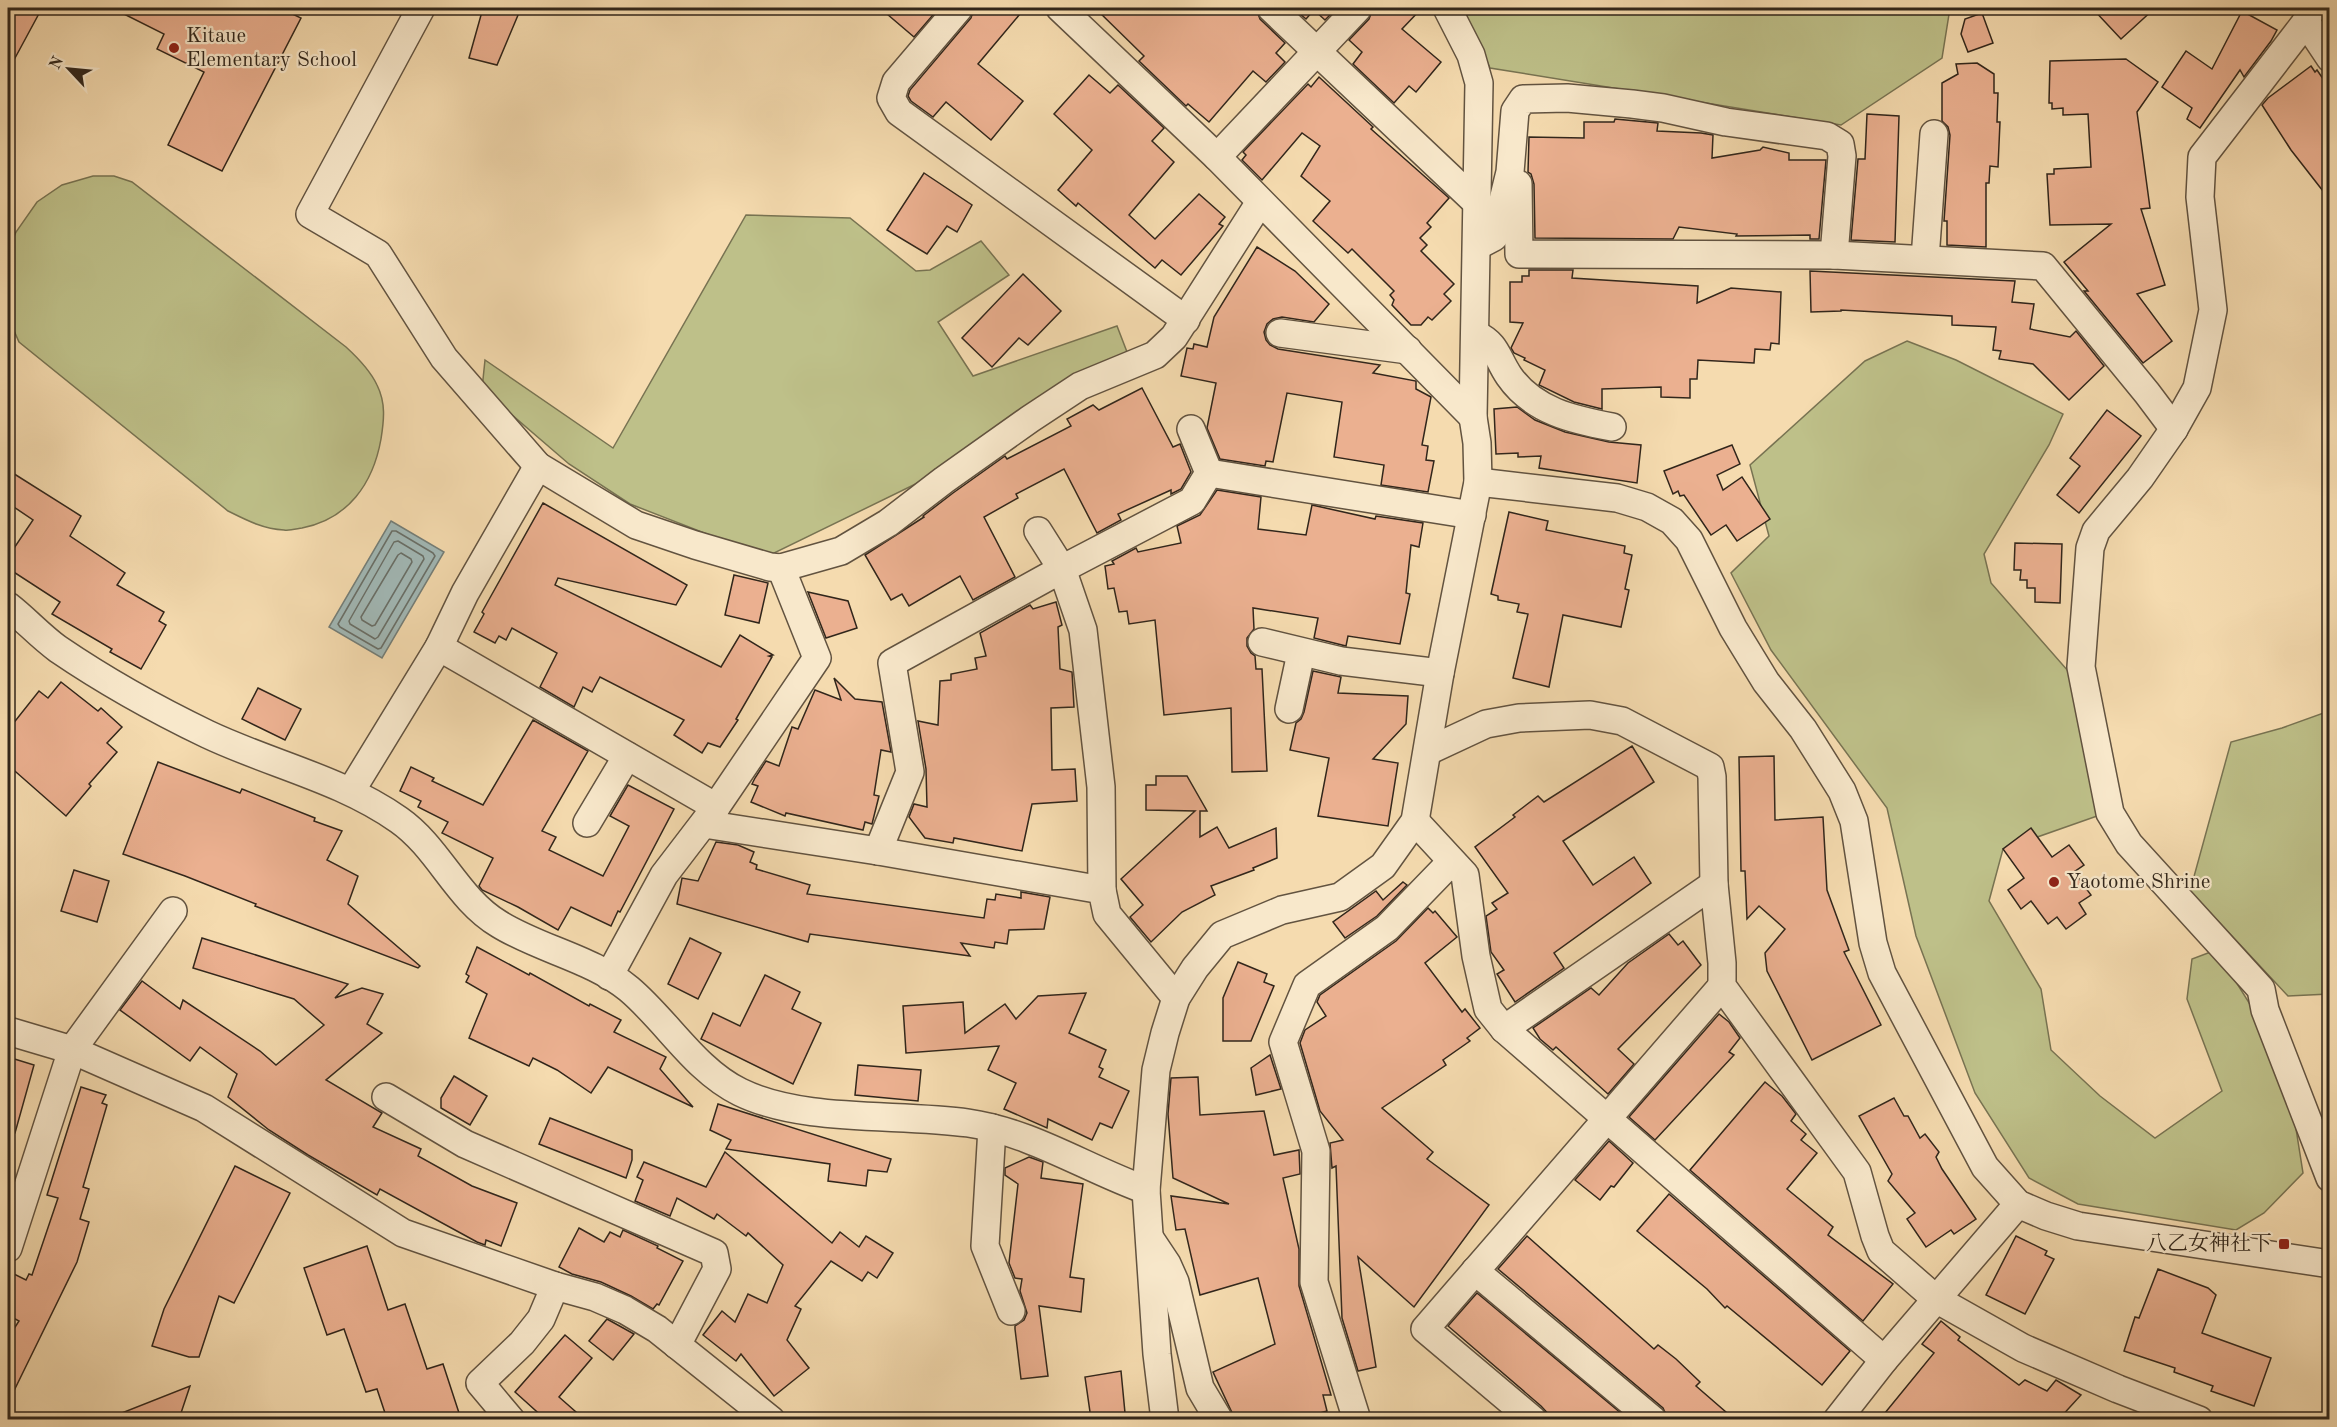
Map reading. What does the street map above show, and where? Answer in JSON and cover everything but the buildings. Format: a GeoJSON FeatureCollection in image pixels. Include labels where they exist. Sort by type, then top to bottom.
{"type":"FeatureCollection","features":[{"type":"Feature","properties":{"kind":"street"},"geometry":{"type":"LineString","coordinates":[[421,8],[310,214],[378,254],[444,358],[538,466],[636,525],[695,545],[781,568],[841,551],[888,524],[944,480],[1080,386],[1155,355],[1174,337],[1186,320],[1260,201]]}},
{"type":"Feature","properties":{"kind":"street"},"geometry":{"type":"LineString","coordinates":[[959,8],[896,82],[891,98],[899,112],[1186,320]]}},
{"type":"Feature","properties":{"kind":"street"},"geometry":{"type":"LineString","coordinates":[[1060,8],[1217,157],[1473,417]]}},
{"type":"Feature","properties":{"kind":"street"},"geometry":{"type":"LineString","coordinates":[[1271,8],[1477,203]]}},
{"type":"Feature","properties":{"kind":"street"},"geometry":{"type":"LineString","coordinates":[[1217,157],[1358,8]]}},
{"type":"Feature","properties":{"kind":"street"},"geometry":{"type":"LineString","coordinates":[[1165,1419],[1152,1296],[1151,1239],[1146,1190],[1156,1070],[1176,998],[1195,968],[1222,935],[1282,910],[1340,897],[1383,866],[1414,821],[1428,751],[1440,673],[1478,482],[1477,443],[1473,417],[1479,83],[1471,55],[1447,8]]}},
{"type":"Feature","properties":{"kind":"street"},"geometry":{"type":"LineString","coordinates":[[2330,58],[2309,15],[2202,157],[2200,197],[2213,310],[2197,388],[2174,429],[2140,478],[2096,531],[2090,548],[2081,667],[2110,813],[2129,844],[2261,989],[2265,1010],[2330,1178]]}},
{"type":"Feature","properties":{"kind":"street"},"geometry":{"type":"LineString","coordinates":[[1477,246],[1494,237],[1510,172],[1515,111],[1523,99],[1567,98],[1653,106],[1726,122],[1827,136],[1839,144],[1842,156],[1834,255]]}},
{"type":"Feature","properties":{"kind":"street"},"geometry":{"type":"LineString","coordinates":[[1925,259],[1934,134]]}},
{"type":"Feature","properties":{"kind":"street"},"geometry":{"type":"LineString","coordinates":[[1512,149],[1517,154],[1519,255],[1834,255],[2043,266],[2174,429]]}},
{"type":"Feature","properties":{"kind":"street"},"geometry":{"type":"LineString","coordinates":[[1280,333],[1408,350]]}},
{"type":"Feature","properties":{"kind":"street"},"geometry":{"type":"LineString","coordinates":[[1475,334],[1489,340],[1510,377],[1526,395],[1549,410],[1575,420],[1612,428]]}},
{"type":"Feature","properties":{"kind":"street"},"geometry":{"type":"LineString","coordinates":[[1191,429],[1209,473]]}},
{"type":"Feature","properties":{"kind":"street"},"geometry":{"type":"LineString","coordinates":[[351,791],[439,647],[465,593],[538,466]]}},
{"type":"Feature","properties":{"kind":"street"},"geometry":{"type":"LineString","coordinates":[[1209,473],[1472,515]]}},
{"type":"Feature","properties":{"kind":"street"},"geometry":{"type":"LineString","coordinates":[[878,851],[910,772],[892,663],[1062,569],[1192,501],[1209,473]]}},
{"type":"Feature","properties":{"kind":"street"},"geometry":{"type":"LineString","coordinates":[[1478,482],[1617,498],[1647,507],[1672,521],[1689,540],[1733,628],[1766,682],[1803,729],[1842,791],[1854,821],[1873,943],[1882,973],[1985,1167],[2018,1204],[2078,1226],[2330,1264]]}},
{"type":"Feature","properties":{"kind":"street"},"geometry":{"type":"LineString","coordinates":[[1038,531],[1062,569],[1083,630],[1101,787],[1102,890],[1107,914],[1176,998]]}},
{"type":"Feature","properties":{"kind":"street"},"geometry":{"type":"LineString","coordinates":[[609,976],[664,875],[710,816],[817,658],[781,568]]}},
{"type":"Feature","properties":{"kind":"street"},"geometry":{"type":"LineString","coordinates":[[8,606],[54,646],[117,687],[208,734],[351,791],[401,821],[440,859],[473,904],[499,924],[609,976],[627,988],[652,1011],[707,1070],[737,1091],[761,1101],[798,1110],[969,1123],[992,1128],[1016,1134],[1121,1182],[1146,1190]]}},
{"type":"Feature","properties":{"kind":"street"},"geometry":{"type":"LineString","coordinates":[[1262,642],[1341,661],[1440,673]]}},
{"type":"Feature","properties":{"kind":"street"},"geometry":{"type":"LineString","coordinates":[[439,647],[627,756],[710,816],[878,851],[1102,890]]}},
{"type":"Feature","properties":{"kind":"street"},"geometry":{"type":"LineString","coordinates":[[1290,709],[1301,653]]}},
{"type":"Feature","properties":{"kind":"street"},"geometry":{"type":"LineString","coordinates":[[1428,751],[1486,724],[1519,718],[1590,715],[1622,721],[1710,767],[1714,884],[1722,986],[1857,1172],[1881,1251],[1936,1299],[2023,1348],[2118,1389],[2199,1419]]}},
{"type":"Feature","properties":{"kind":"street"},"geometry":{"type":"LineString","coordinates":[[587,823],[627,756]]}},
{"type":"Feature","properties":{"kind":"street"},"geometry":{"type":"LineString","coordinates":[[1414,821],[1465,875],[1476,956],[1488,1009],[1504,1029],[1884,1360]]}},
{"type":"Feature","properties":{"kind":"street"},"geometry":{"type":"LineString","coordinates":[[1357,1419],[1314,1282],[1316,1151],[1283,1042],[1307,985],[1387,928],[1451,862]]}},
{"type":"Feature","properties":{"kind":"street"},"geometry":{"type":"LineString","coordinates":[[1504,1029],[1714,884]]}},
{"type":"Feature","properties":{"kind":"street"},"geometry":{"type":"LineString","coordinates":[[8,1248],[72,1050],[173,911]]}},
{"type":"Feature","properties":{"kind":"street"},"geometry":{"type":"LineString","coordinates":[[1533,1419],[1425,1329],[1605,1118],[1722,986]]}},
{"type":"Feature","properties":{"kind":"street"},"geometry":{"type":"LineString","coordinates":[[8,1031],[72,1050],[204,1108],[403,1233],[555,1286],[596,1297],[625,1310],[657,1329],[771,1419]]}},
{"type":"Feature","properties":{"kind":"street"},"geometry":{"type":"LineString","coordinates":[[386,1097],[465,1144],[714,1253],[717,1269],[677,1346]]}},
{"type":"Feature","properties":{"kind":"street"},"geometry":{"type":"LineString","coordinates":[[992,1128],[985,1246],[1011,1311]]}},
{"type":"Feature","properties":{"kind":"street"},"geometry":{"type":"LineString","coordinates":[[1846,1416],[1884,1360],[2018,1204]]}},
{"type":"Feature","properties":{"kind":"street"},"geometry":{"type":"LineString","coordinates":[[1151,1239],[1175,1282],[1200,1388],[1219,1419]]}},
{"type":"Feature","properties":{"kind":"street"},"geometry":{"type":"LineString","coordinates":[[1475,1270],[1653,1419]]}},
{"type":"Feature","properties":{"kind":"street"},"geometry":{"type":"LineString","coordinates":[[512,1419],[480,1383],[522,1343],[541,1319],[555,1286]]}},
{"type":"Feature","properties":{"kind":"green space"},"geometry":{"type":"Polygon","coordinates":[[[1463,8],[1950,8],[1942,58],[1841,125],[1490,68],[1463,8]]]}},
{"type":"Feature","properties":{"kind":"green space"},"geometry":{"type":"Polygon","coordinates":[[[93,176],[114,176],[132,182],[346,347],[367,369],[382,398],[381,439],[372,471],[365,485],[345,508],[333,517],[302,528],[288,530],[262,526],[228,511],[19,342],[8,317],[8,250],[16,232],[37,202],[62,185],[93,176]]]}},
{"type":"Feature","properties":{"kind":"green space"},"geometry":{"type":"Polygon","coordinates":[[[746,215],[850,218],[916,271],[930,270],[981,241],[1009,275],[938,322],[973,376],[1117,326],[1132,365],[936,474],[766,557],[630,504],[569,464],[482,389],[485,360],[613,448],[746,215]]]}},
{"type":"Feature","properties":{"kind":"green space"},"geometry":{"type":"Polygon","coordinates":[[[1907,341],[1956,360],[2063,414],[2049,445],[1984,554],[1991,583],[2069,672],[2100,815],[2003,849],[1989,901],[2041,989],[2051,1050],[2100,1096],[2155,1138],[2222,1091],[2187,999],[2192,959],[2216,950],[2258,1017],[2293,1110],[2303,1173],[2264,1213],[2236,1230],[2078,1204],[2029,1178],[1975,1093],[1916,936],[1887,808],[1771,650],[1731,573],[1769,536],[1750,465],[1865,361],[1907,341]]]}},
{"type":"Feature","properties":{"kind":"green space"},"geometry":{"type":"Polygon","coordinates":[[[2329,711],[2329,994],[2288,996],[2190,891],[2231,742],[2282,728],[2329,711]]]}},
{"type":"Feature","properties":{"kind":"water"},"geometry":{"type":"Polygon","coordinates":[[[391,521],[444,552],[382,658],[329,627],[391,521]]]}},
{"type":"Feature","properties":{"kind":"place","name":"Kitaue Elementary School"},"geometry":{"type":"Point","coordinates":[174,48]}},
{"type":"Feature","properties":{"kind":"place","name":"Yaotome Shrine"},"geometry":{"type":"Point","coordinates":[2054,882]}},
{"type":"Feature","properties":{"kind":"place","name":"八乙女神社下"},"geometry":{"type":"Point","coordinates":[2284,1244]}}]}
